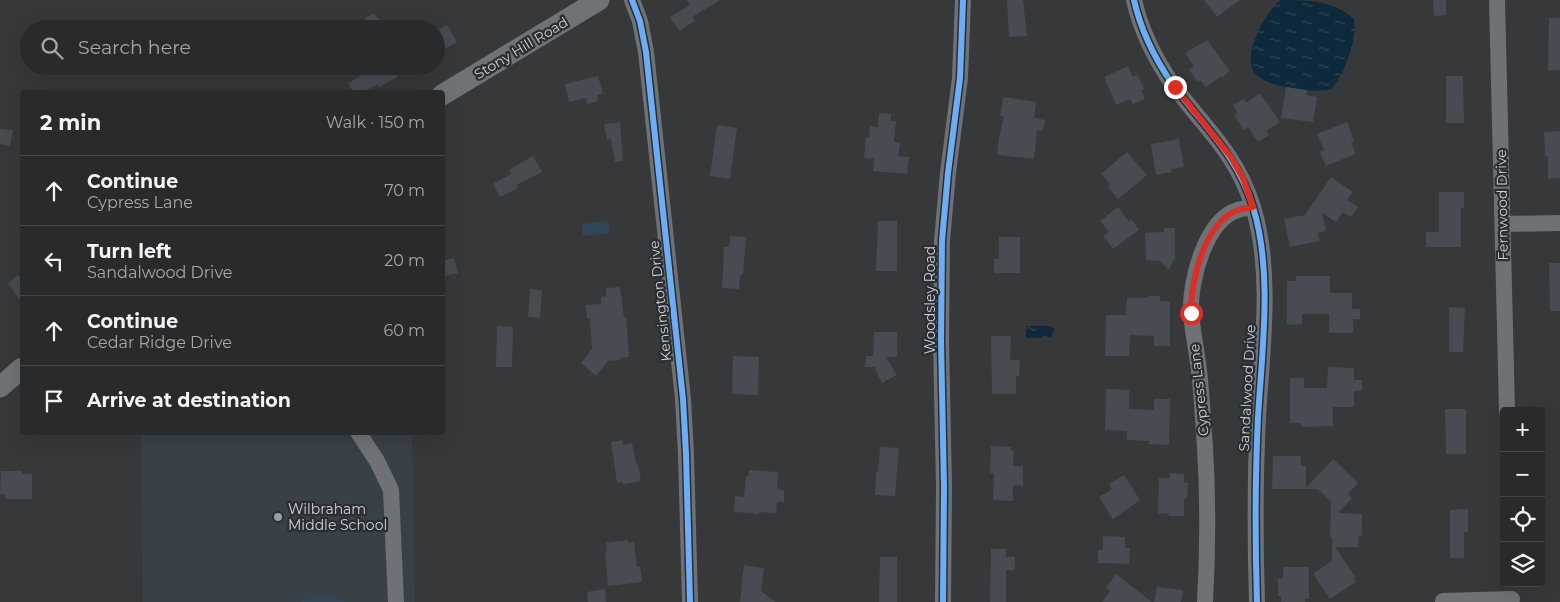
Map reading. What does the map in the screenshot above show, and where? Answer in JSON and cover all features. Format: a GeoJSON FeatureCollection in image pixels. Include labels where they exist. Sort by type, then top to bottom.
{"type":"FeatureCollection","features":[{"type":"Feature","properties":{"kind":"main road","name":"Stony Hill Road"},"geometry":{"type":"LineString","coordinates":[[445,93],[598,0]]}},
{"type":"Feature","properties":{"kind":"main road"},"geometry":{"type":"LineString","coordinates":[[0,386],[20,370]]}},
{"type":"Feature","properties":{"kind":"street","name":"Kensington Drive"},"geometry":{"type":"LineString","coordinates":[[632,0],[640,21],[646,52],[683,399],[690,602]]}},
{"type":"Feature","properties":{"kind":"street","name":"Woodsley Road"},"geometry":{"type":"LineString","coordinates":[[943,602],[942,241],[948,173],[960,78],[962,0]]}},
{"type":"Feature","properties":{"kind":"street","name":"Sandalwood Drive"},"geometry":{"type":"LineString","coordinates":[[1134,0],[1144,33],[1163,70],[1219,140],[1243,178],[1253,207],[1261,243],[1264,276],[1256,462],[1257,602]]}},
{"type":"Feature","properties":{"kind":"street","name":"Fernwood Drive"},"geometry":{"type":"LineString","coordinates":[[1497,0],[1507,407]]}},
{"type":"Feature","properties":{"kind":"street","name":"Cypress Lane"},"geometry":{"type":"LineString","coordinates":[[1204,602],[1207,485],[1199,371],[1191,313],[1193,286],[1196,267],[1202,252],[1220,223],[1237,210],[1253,207]]}},
{"type":"Feature","properties":{"kind":"street"},"geometry":{"type":"LineString","coordinates":[[1503,224],[1560,222]]}},
{"type":"Feature","properties":{"kind":"street"},"geometry":{"type":"LineString","coordinates":[[360,435],[377,461],[391,490],[396,602]]}},
{"type":"Feature","properties":{"kind":"street"},"geometry":{"type":"LineString","coordinates":[[1443,601],[1512,595]]}},
{"type":"Feature","properties":{"kind":"shaded area"},"geometry":{"type":"Polygon","coordinates":[[[608,221],[610,233],[583,236],[582,224],[608,221]]]}},
{"type":"Feature","properties":{"kind":"shaded area","name":"Wilbraham Middle School"},"geometry":{"type":"Polygon","coordinates":[[[141,435],[412,435],[415,602],[143,602],[141,435]]]}},
{"type":"Feature","properties":{"kind":"shaded area"},"geometry":{"type":"Polygon","coordinates":[[[323,596],[347,602],[299,602],[313,597],[323,596]]]}},
{"type":"Feature","properties":{"kind":"water"},"geometry":{"type":"Polygon","coordinates":[[[1281,0],[1320,2],[1338,8],[1354,19],[1354,36],[1349,56],[1341,76],[1331,89],[1313,91],[1279,86],[1260,78],[1254,72],[1251,64],[1251,55],[1257,33],[1269,13],[1281,0]]]}},
{"type":"Feature","properties":{"kind":"water"},"geometry":{"type":"Polygon","coordinates":[[[1026,326],[1050,326],[1054,328],[1053,334],[1050,337],[1026,338],[1026,326]]]}},
{"type":"Feature","properties":{"kind":"building"},"geometry":{"type":"Polygon","coordinates":[[[687,0],[720,0],[692,17],[695,21],[679,31],[670,17],[690,5],[687,0]]]}},
{"type":"Feature","properties":{"kind":"building"},"geometry":{"type":"Polygon","coordinates":[[[1007,0],[1023,0],[1027,36],[1009,37],[1007,0]]]}},
{"type":"Feature","properties":{"kind":"building"},"geometry":{"type":"Polygon","coordinates":[[[1204,0],[1240,0],[1217,17],[1204,0]]]}},
{"type":"Feature","properties":{"kind":"building"},"geometry":{"type":"Polygon","coordinates":[[[1433,0],[1446,0],[1446,15],[1434,16],[1433,0]]]}},
{"type":"Feature","properties":{"kind":"building"},"geometry":{"type":"Polygon","coordinates":[[[374,13],[379,20],[366,20],[365,18],[374,13]]]}},
{"type":"Feature","properties":{"kind":"building"},"geometry":{"type":"Polygon","coordinates":[[[1549,18],[1560,18],[1560,70],[1548,70],[1549,18]]]}},
{"type":"Feature","properties":{"kind":"building"},"geometry":{"type":"Polygon","coordinates":[[[447,25],[457,42],[445,49],[445,26],[447,25]]]}},
{"type":"Feature","properties":{"kind":"building"},"geometry":{"type":"Polygon","coordinates":[[[1207,40],[1230,71],[1206,87],[1200,80],[1198,82],[1189,70],[1194,66],[1185,53],[1207,40]]]}},
{"type":"Feature","properties":{"kind":"building"},"geometry":{"type":"Polygon","coordinates":[[[1128,66],[1133,77],[1138,75],[1144,89],[1141,90],[1145,99],[1133,104],[1130,99],[1116,105],[1104,77],[1128,66]]]}},
{"type":"Feature","properties":{"kind":"building"},"geometry":{"type":"Polygon","coordinates":[[[362,75],[397,75],[398,77],[379,87],[378,84],[367,90],[352,90],[348,83],[362,75]]]}},
{"type":"Feature","properties":{"kind":"building"},"geometry":{"type":"Polygon","coordinates":[[[598,76],[603,94],[597,95],[598,101],[587,104],[586,98],[569,102],[565,84],[598,76]]]}},
{"type":"Feature","properties":{"kind":"building"},"geometry":{"type":"Polygon","coordinates":[[[1446,76],[1463,76],[1464,123],[1446,123],[1446,76]]]}},
{"type":"Feature","properties":{"kind":"building"},"geometry":{"type":"Polygon","coordinates":[[[1286,87],[1307,90],[1306,95],[1317,97],[1313,122],[1281,118],[1286,87]]]}},
{"type":"Feature","properties":{"kind":"building"},"geometry":{"type":"Polygon","coordinates":[[[1260,93],[1280,122],[1266,131],[1269,135],[1258,142],[1248,127],[1244,130],[1234,115],[1238,113],[1233,105],[1244,99],[1246,103],[1260,93]]]}},
{"type":"Feature","properties":{"kind":"building"},"geometry":{"type":"Polygon","coordinates":[[[1003,97],[1036,102],[1034,118],[1045,120],[1043,131],[1037,130],[1034,159],[997,155],[1004,116],[1000,116],[1003,97]]]}},
{"type":"Feature","properties":{"kind":"building"},"geometry":{"type":"Polygon","coordinates":[[[879,113],[891,114],[891,121],[896,121],[894,142],[900,143],[898,156],[909,157],[907,174],[873,171],[874,159],[864,158],[866,137],[869,138],[870,126],[878,127],[879,113]]]}},
{"type":"Feature","properties":{"kind":"building"},"geometry":{"type":"Polygon","coordinates":[[[620,122],[623,161],[615,162],[611,139],[607,140],[604,124],[620,122]]]}},
{"type":"Feature","properties":{"kind":"building"},"geometry":{"type":"Polygon","coordinates":[[[1347,122],[1354,141],[1351,142],[1356,154],[1326,166],[1320,152],[1324,150],[1317,134],[1347,122]]]}},
{"type":"Feature","properties":{"kind":"building"},"geometry":{"type":"Polygon","coordinates":[[[717,125],[737,128],[730,179],[710,176],[717,125]]]}},
{"type":"Feature","properties":{"kind":"building"},"geometry":{"type":"Polygon","coordinates":[[[0,129],[13,130],[10,146],[0,144],[0,129]]]}},
{"type":"Feature","properties":{"kind":"building"},"geometry":{"type":"Polygon","coordinates":[[[1560,131],[1560,178],[1548,179],[1548,156],[1545,156],[1544,132],[1560,131]]]}},
{"type":"Feature","properties":{"kind":"building"},"geometry":{"type":"Polygon","coordinates":[[[1179,139],[1184,167],[1171,169],[1172,172],[1156,175],[1151,144],[1179,139]]]}},
{"type":"Feature","properties":{"kind":"building"},"geometry":{"type":"Polygon","coordinates":[[[1127,152],[1147,175],[1118,199],[1108,187],[1110,184],[1101,174],[1127,152]]]}},
{"type":"Feature","properties":{"kind":"building"},"geometry":{"type":"Polygon","coordinates":[[[533,156],[542,172],[516,185],[518,188],[500,197],[493,184],[511,174],[509,170],[533,156]]]}},
{"type":"Feature","properties":{"kind":"building"},"geometry":{"type":"Polygon","coordinates":[[[1331,177],[1353,192],[1347,200],[1358,207],[1351,217],[1343,212],[1336,222],[1322,213],[1326,231],[1318,233],[1320,241],[1290,247],[1284,219],[1305,215],[1331,177]]]}},
{"type":"Feature","properties":{"kind":"building"},"geometry":{"type":"Polygon","coordinates":[[[1439,192],[1464,192],[1464,208],[1461,208],[1461,247],[1426,247],[1426,232],[1439,232],[1439,192]]]}},
{"type":"Feature","properties":{"kind":"building"},"geometry":{"type":"Polygon","coordinates":[[[1118,207],[1129,222],[1131,219],[1139,230],[1113,249],[1103,236],[1109,232],[1100,221],[1118,207]]]}},
{"type":"Feature","properties":{"kind":"building"},"geometry":{"type":"Polygon","coordinates":[[[878,221],[897,221],[897,271],[876,271],[878,221]]]}},
{"type":"Feature","properties":{"kind":"building"},"geometry":{"type":"Polygon","coordinates":[[[1164,228],[1175,228],[1175,260],[1173,260],[1169,270],[1160,261],[1146,260],[1145,233],[1164,232],[1164,228]]]}},
{"type":"Feature","properties":{"kind":"building"},"geometry":{"type":"Polygon","coordinates":[[[730,236],[746,237],[743,275],[740,275],[739,289],[722,288],[724,247],[729,247],[730,236]]]}},
{"type":"Feature","properties":{"kind":"building"},"geometry":{"type":"Polygon","coordinates":[[[999,237],[1020,237],[1020,273],[994,273],[994,259],[999,259],[999,237]]]}},
{"type":"Feature","properties":{"kind":"building"},"geometry":{"type":"Polygon","coordinates":[[[454,258],[458,273],[445,276],[445,260],[454,258]]]}},
{"type":"Feature","properties":{"kind":"building"},"geometry":{"type":"Polygon","coordinates":[[[1549,263],[1560,263],[1560,311],[1550,311],[1549,263]]]}},
{"type":"Feature","properties":{"kind":"building"},"geometry":{"type":"Polygon","coordinates":[[[18,275],[20,278],[20,300],[8,283],[18,275]]]}},
{"type":"Feature","properties":{"kind":"building"},"geometry":{"type":"Polygon","coordinates":[[[1296,276],[1330,276],[1330,293],[1352,293],[1352,309],[1360,309],[1360,319],[1353,319],[1353,333],[1329,333],[1329,314],[1302,314],[1302,324],[1287,325],[1287,281],[1296,281],[1296,276]]]}},
{"type":"Feature","properties":{"kind":"building"},"geometry":{"type":"Polygon","coordinates":[[[620,287],[624,317],[626,317],[629,357],[608,361],[596,376],[581,363],[592,349],[590,318],[587,319],[586,305],[601,304],[601,297],[606,296],[606,288],[620,287]]]}},
{"type":"Feature","properties":{"kind":"building"},"geometry":{"type":"Polygon","coordinates":[[[530,289],[542,290],[540,318],[528,317],[530,289]]]}},
{"type":"Feature","properties":{"kind":"building"},"geometry":{"type":"Polygon","coordinates":[[[1148,296],[1160,296],[1160,301],[1170,302],[1170,346],[1154,346],[1154,336],[1130,335],[1129,356],[1105,356],[1106,315],[1126,315],[1127,298],[1148,298],[1148,296]]]}},
{"type":"Feature","properties":{"kind":"building"},"geometry":{"type":"Polygon","coordinates":[[[1449,307],[1465,308],[1463,352],[1449,352],[1449,307]]]}},
{"type":"Feature","properties":{"kind":"building"},"geometry":{"type":"Polygon","coordinates":[[[497,326],[513,327],[512,367],[496,367],[497,326]]]}},
{"type":"Feature","properties":{"kind":"building"},"geometry":{"type":"Polygon","coordinates":[[[874,332],[897,332],[897,357],[886,357],[897,375],[882,383],[874,367],[865,367],[866,356],[873,356],[874,332]]]}},
{"type":"Feature","properties":{"kind":"building"},"geometry":{"type":"Polygon","coordinates":[[[991,336],[1011,336],[1010,360],[1020,360],[1019,376],[1016,376],[1016,394],[992,394],[991,336]]]}},
{"type":"Feature","properties":{"kind":"building"},"geometry":{"type":"Polygon","coordinates":[[[733,356],[759,357],[758,395],[732,394],[733,356]]]}},
{"type":"Feature","properties":{"kind":"building"},"geometry":{"type":"Polygon","coordinates":[[[1328,367],[1354,368],[1354,380],[1362,380],[1362,391],[1354,391],[1354,407],[1333,407],[1333,426],[1301,427],[1301,423],[1290,423],[1290,378],[1304,378],[1304,388],[1327,388],[1328,367]]]}},
{"type":"Feature","properties":{"kind":"building"},"geometry":{"type":"Polygon","coordinates":[[[1106,389],[1129,390],[1129,409],[1154,410],[1154,399],[1170,399],[1169,445],[1149,444],[1149,441],[1127,440],[1127,431],[1105,430],[1106,389]]]}},
{"type":"Feature","properties":{"kind":"building"},"geometry":{"type":"Polygon","coordinates":[[[1445,409],[1466,409],[1466,454],[1446,454],[1445,409]]]}},
{"type":"Feature","properties":{"kind":"building"},"geometry":{"type":"Polygon","coordinates":[[[623,440],[623,445],[632,443],[641,481],[617,483],[611,442],[623,440]]]}},
{"type":"Feature","properties":{"kind":"building"},"geometry":{"type":"Polygon","coordinates":[[[991,446],[1011,447],[1011,451],[1014,451],[1013,466],[1023,466],[1023,486],[1013,485],[1013,501],[993,500],[994,473],[990,473],[991,446]]]}},
{"type":"Feature","properties":{"kind":"building"},"geometry":{"type":"Polygon","coordinates":[[[880,447],[899,448],[895,496],[875,495],[880,447]]]}},
{"type":"Feature","properties":{"kind":"building"},"geometry":{"type":"Polygon","coordinates":[[[1273,456],[1301,456],[1301,466],[1306,466],[1306,488],[1333,459],[1358,483],[1348,494],[1352,498],[1338,513],[1362,514],[1362,536],[1359,535],[1358,547],[1335,547],[1356,578],[1354,579],[1356,582],[1330,599],[1313,574],[1332,561],[1332,537],[1330,537],[1331,502],[1318,489],[1272,489],[1273,456]]]}},
{"type":"Feature","properties":{"kind":"building"},"geometry":{"type":"Polygon","coordinates":[[[749,470],[778,472],[777,489],[784,490],[784,502],[777,502],[776,513],[734,512],[735,496],[744,497],[746,476],[749,476],[749,470]]]}},
{"type":"Feature","properties":{"kind":"building"},"geometry":{"type":"Polygon","coordinates":[[[1,471],[22,471],[22,474],[32,474],[32,499],[5,499],[5,494],[0,494],[1,471]]]}},
{"type":"Feature","properties":{"kind":"building"},"geometry":{"type":"Polygon","coordinates":[[[1170,473],[1184,474],[1184,483],[1188,483],[1187,499],[1184,498],[1184,516],[1169,516],[1169,514],[1158,513],[1159,478],[1170,478],[1170,473]]]}},
{"type":"Feature","properties":{"kind":"building"},"geometry":{"type":"Polygon","coordinates":[[[1124,475],[1140,500],[1113,519],[1099,497],[1112,489],[1109,484],[1124,475]]]}},
{"type":"Feature","properties":{"kind":"building"},"geometry":{"type":"Polygon","coordinates":[[[1468,509],[1468,532],[1464,532],[1464,558],[1450,558],[1450,510],[1468,509]]]}},
{"type":"Feature","properties":{"kind":"building"},"geometry":{"type":"Polygon","coordinates":[[[1103,536],[1125,537],[1125,548],[1130,548],[1129,564],[1098,563],[1098,550],[1103,550],[1103,536]]]}},
{"type":"Feature","properties":{"kind":"building"},"geometry":{"type":"Polygon","coordinates":[[[628,540],[628,543],[634,542],[637,567],[640,566],[642,582],[608,586],[606,543],[628,540]]]}},
{"type":"Feature","properties":{"kind":"building"},"geometry":{"type":"Polygon","coordinates":[[[991,549],[1006,549],[1006,557],[1015,557],[1015,570],[1006,570],[1006,602],[990,602],[991,549]]]}},
{"type":"Feature","properties":{"kind":"building"},"geometry":{"type":"Polygon","coordinates":[[[880,557],[897,557],[897,602],[879,602],[880,557]]]}},
{"type":"Feature","properties":{"kind":"building"},"geometry":{"type":"Polygon","coordinates":[[[744,565],[764,568],[761,591],[776,602],[740,602],[744,565]]]}},
{"type":"Feature","properties":{"kind":"building"},"geometry":{"type":"Polygon","coordinates":[[[1283,567],[1309,567],[1309,599],[1305,599],[1305,602],[1281,602],[1281,596],[1278,596],[1278,579],[1283,579],[1283,567]]]}},
{"type":"Feature","properties":{"kind":"building"},"geometry":{"type":"Polygon","coordinates":[[[1116,574],[1152,602],[1102,602],[1110,591],[1106,588],[1116,574]]]}},
{"type":"Feature","properties":{"kind":"building"},"geometry":{"type":"Polygon","coordinates":[[[1157,587],[1183,590],[1181,602],[1154,602],[1157,587]]]}},
{"type":"Feature","properties":{"kind":"building"},"geometry":{"type":"Polygon","coordinates":[[[605,589],[606,602],[588,602],[587,592],[605,589]]]}},
{"type":"Feature","properties":{"kind":"cycle path"},"geometry":{"type":"LineString","coordinates":[[632,0],[640,21],[646,52],[683,399],[690,602]]}},
{"type":"Feature","properties":{"kind":"cycle path"},"geometry":{"type":"LineString","coordinates":[[943,602],[942,241],[948,173],[960,78],[963,0]]}},
{"type":"Feature","properties":{"kind":"cycle path"},"geometry":{"type":"LineString","coordinates":[[1134,0],[1145,34],[1160,65],[1173,85],[1219,142],[1238,171],[1253,207],[1259,232],[1263,258],[1264,311],[1256,463],[1257,602]]}},
{"type":"Feature","properties":{"kind":"place","name":"Wilbraham Middle School"},"geometry":{"type":"Point","coordinates":[278,517]}},
{"type":"Feature","properties":{"kind":"route"},"geometry":{"type":"LineString","coordinates":[[1175,87],[1231,157],[1243,178],[1253,207],[1237,210],[1228,216],[1211,235],[1196,267],[1191,313]]}}]}
